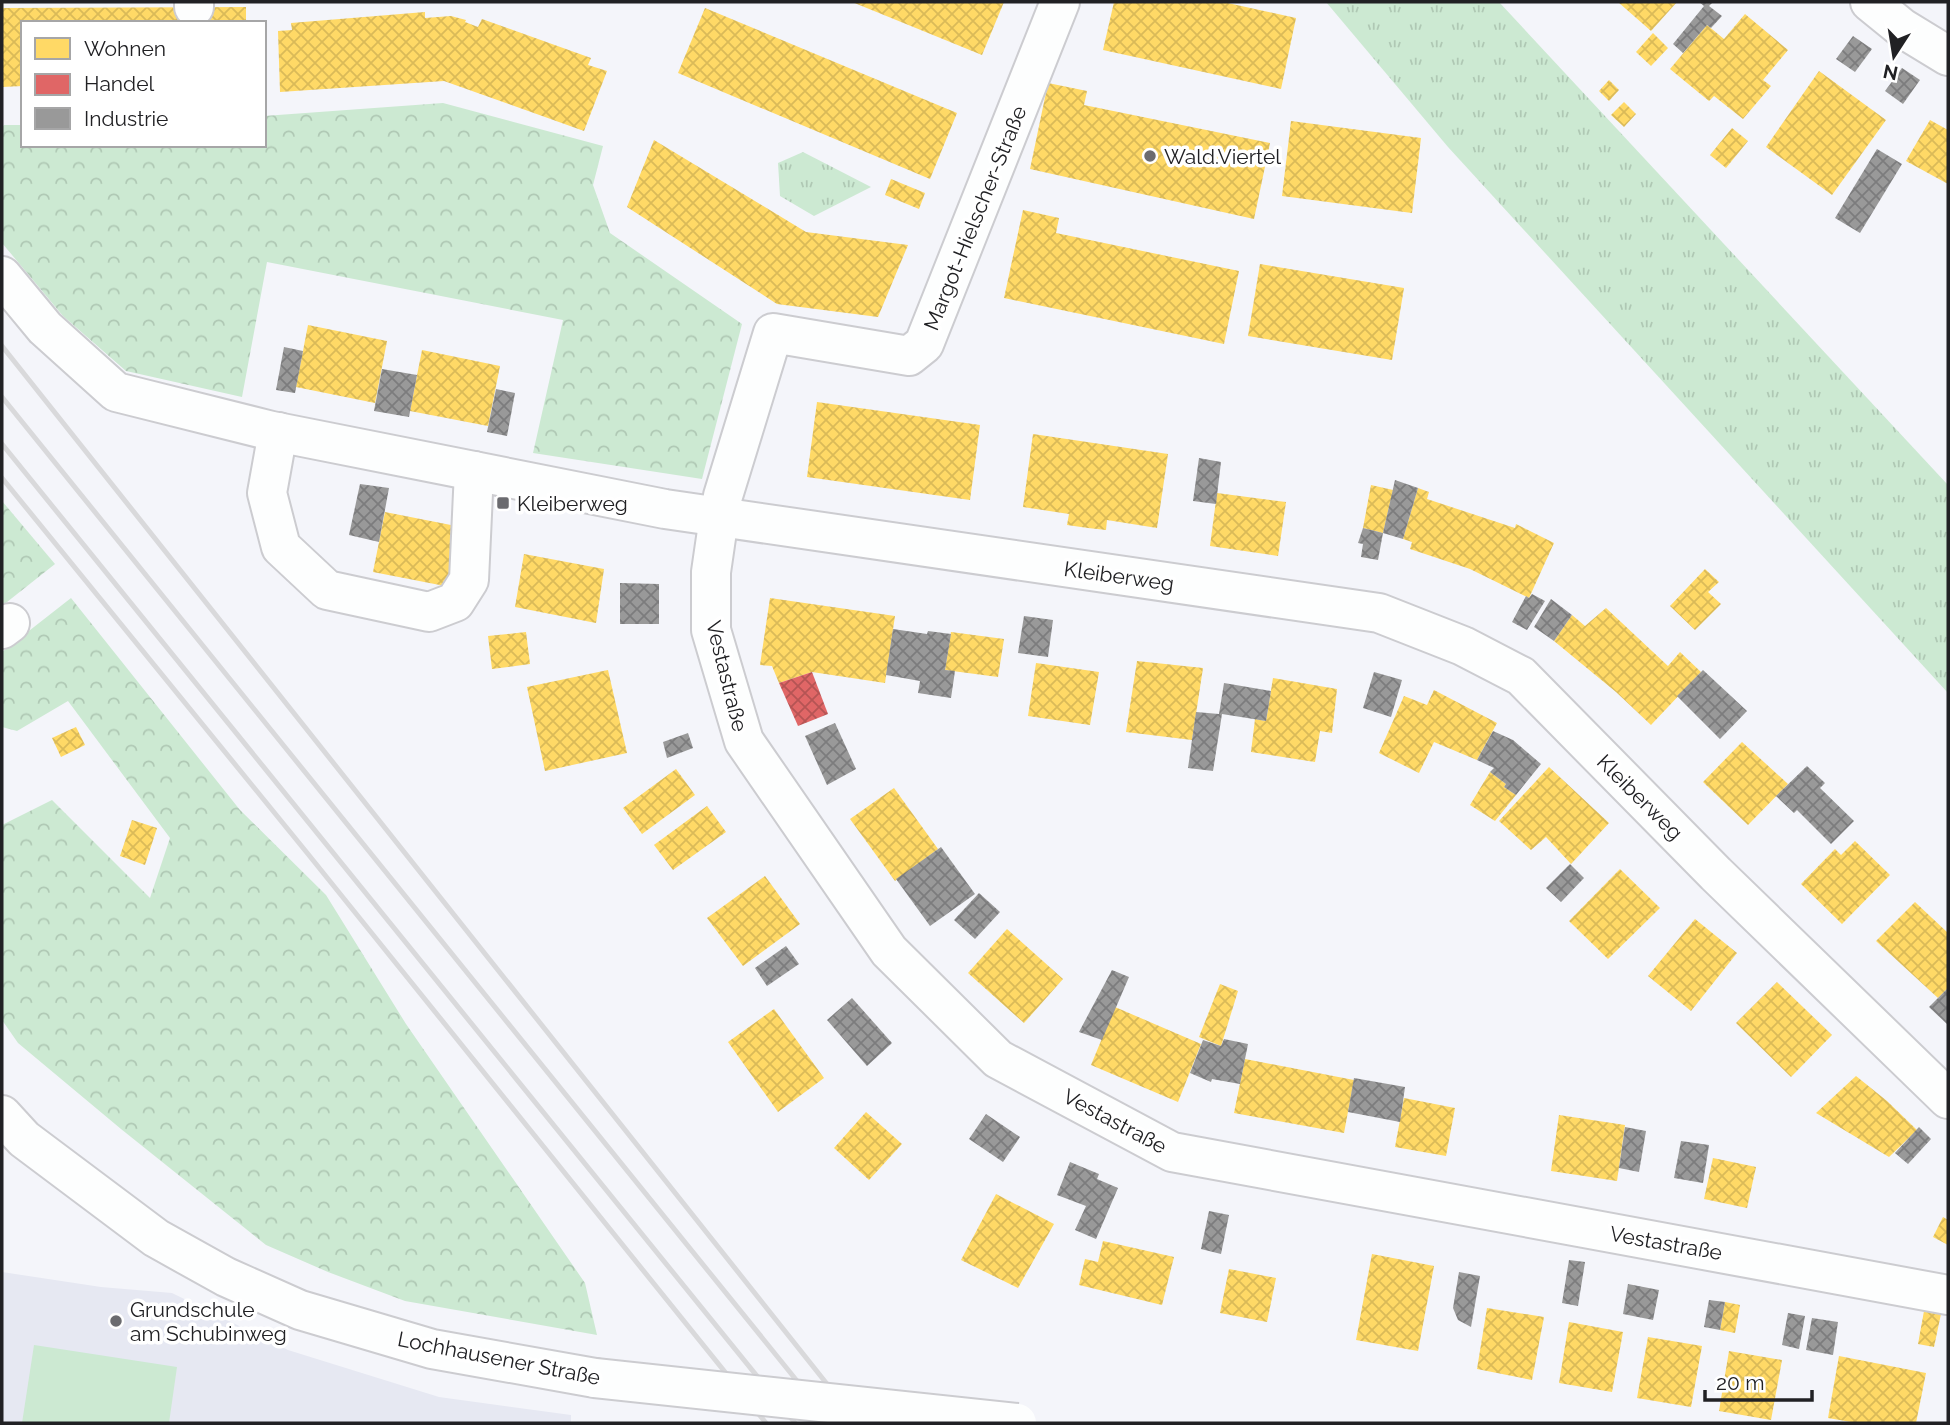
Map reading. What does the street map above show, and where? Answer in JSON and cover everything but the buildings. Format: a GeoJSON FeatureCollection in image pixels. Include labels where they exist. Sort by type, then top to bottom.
{"type":"FeatureCollection","features":[{"type":"Feature","properties":{"kind":"main road","name":"Margot-Hielscher-Straße"},"geometry":{"type":"LineString","coordinates":[[719,517],[773,333],[838,328],[909,356],[925,344],[1060,2]]}},
{"type":"Feature","properties":{"kind":"main road"},"geometry":{"type":"LineString","coordinates":[[1870,2],[1902,28],[1948,56]]}},
{"type":"Feature","properties":{"kind":"main road","name":"Kleiberweg"},"geometry":{"type":"LineString","coordinates":[[2,276],[45,328],[116,392],[278,432],[719,517],[1379,613],[1462,646],[1521,676],[1716,874],[1948,1099]]}},
{"type":"Feature","properties":{"kind":"main road"},"geometry":{"type":"LineString","coordinates":[[278,432],[267,493],[281,547],[327,590],[429,612],[455,602],[469,580],[474,471]]}},
{"type":"Feature","properties":{"kind":"main road","name":"Vestastraße"},"geometry":{"type":"LineString","coordinates":[[719,517],[712,572],[711,630],[744,741],[889,951],[998,1059],[1172,1152],[1948,1295]]}},
{"type":"Feature","properties":{"kind":"main road","name":"Lochhausener Straße"},"geometry":{"type":"LineString","coordinates":[[2,1115],[24,1139],[156,1238],[226,1277],[300,1310],[432,1349],[596,1378],[1017,1423]]}},
{"type":"Feature","properties":{"kind":"shaded area","name":"Grundschule am Schubinweg"},"geometry":{"type":"Polygon","coordinates":[[[2,1272],[101,1287],[172,1293],[288,1350],[439,1397],[571,1415],[571,1423],[2,1423],[2,1272]]]}},
{"type":"Feature","properties":{"kind":"green space"},"geometry":{"type":"Polygon","coordinates":[[[1326,2],[1499,2],[1948,485],[1948,693],[1448,147],[1326,2]]]}},
{"type":"Feature","properties":{"kind":"green space"},"geometry":{"type":"Polygon","coordinates":[[[443,103],[603,146],[593,185],[610,233],[742,324],[702,479],[533,453],[563,320],[267,262],[242,397],[126,371],[63,316],[2,243],[4,125],[21,125],[21,147],[266,147],[266,116],[443,103]]]}},
{"type":"Feature","properties":{"kind":"green space"},"geometry":{"type":"Polygon","coordinates":[[[803,152],[871,187],[814,216],[780,196],[778,163],[803,152]]]}},
{"type":"Feature","properties":{"kind":"green space"},"geometry":{"type":"Polygon","coordinates":[[[2,501],[55,564],[2,606],[2,501]]]}},
{"type":"Feature","properties":{"kind":"green space"},"geometry":{"type":"Polygon","coordinates":[[[71,598],[240,810],[326,895],[406,1024],[585,1283],[597,1335],[405,1301],[266,1245],[18,1043],[2,1020],[2,825],[52,800],[150,898],[170,838],[68,701],[17,731],[2,727],[2,652],[71,598]]]}},
{"type":"Feature","properties":{"kind":"green space"},"geometry":{"type":"Polygon","coordinates":[[[34,1345],[177,1367],[169,1423],[22,1423],[34,1345]]]}},
{"type":"Feature","properties":{"kind":"railway"},"geometry":{"type":"LineString","coordinates":[[2,346],[858,1423]]}},
{"type":"Feature","properties":{"kind":"railway"},"geometry":{"type":"LineString","coordinates":[[2,397],[831,1423]]}},
{"type":"Feature","properties":{"kind":"railway"},"geometry":{"type":"LineString","coordinates":[[2,444],[795,1423]]}},
{"type":"Feature","properties":{"kind":"railway"},"geometry":{"type":"LineString","coordinates":[[2,478],[766,1423]]}},
{"type":"Feature","properties":{"kind":"place","name":"Wald.Viertel"},"geometry":{"type":"Point","coordinates":[1150,156]}},
{"type":"Feature","properties":{"kind":"place","name":"Kleiberweg"},"geometry":{"type":"Point","coordinates":[503,503]}},
{"type":"Feature","properties":{"kind":"place","name":"Grundschule am Schubinweg"},"geometry":{"type":"Point","coordinates":[116,1321]}}]}
